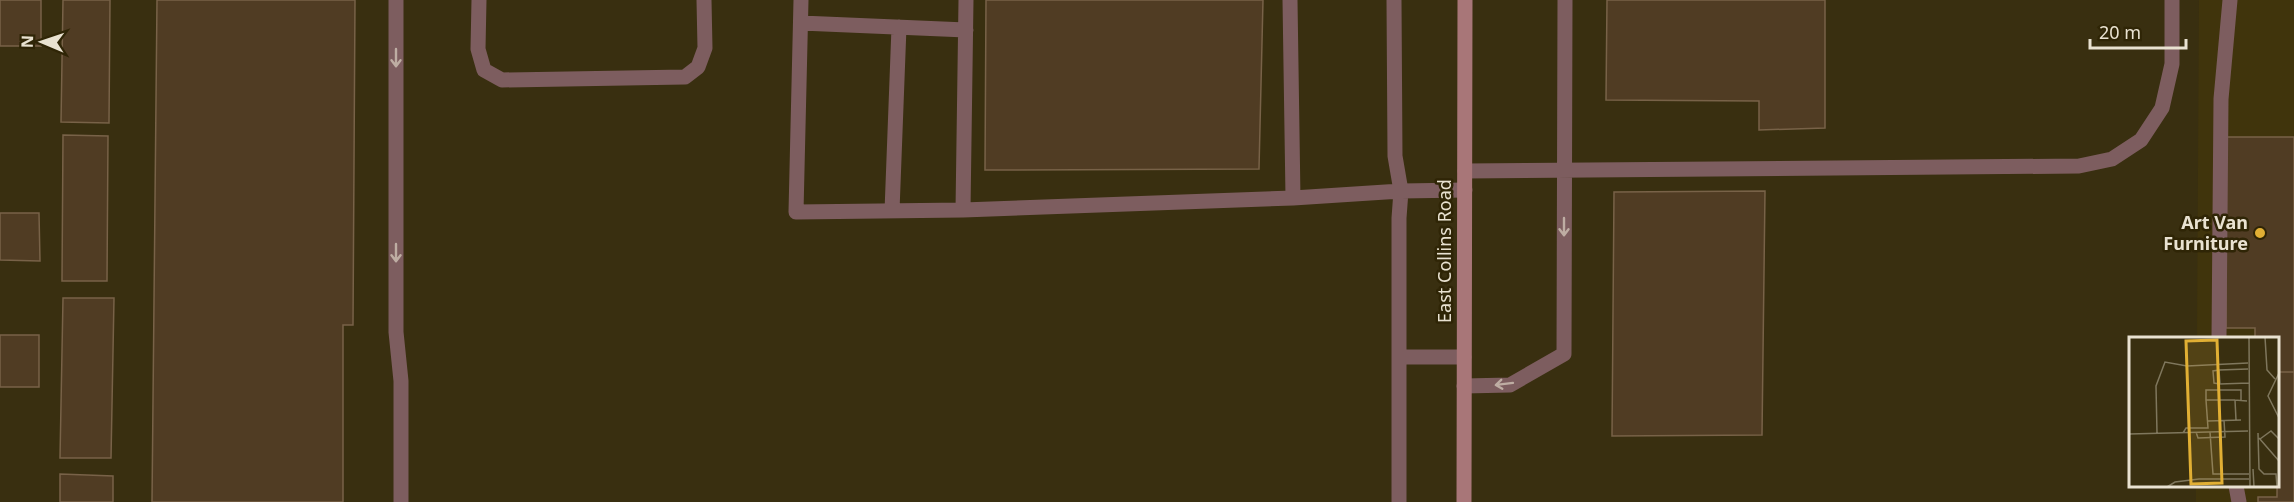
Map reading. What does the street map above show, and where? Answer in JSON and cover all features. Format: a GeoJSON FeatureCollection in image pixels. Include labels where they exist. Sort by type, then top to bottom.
{"type":"FeatureCollection","features":[{"type":"Feature","properties":{"kind":"street","name":"East Collins Road"},"geometry":{"type":"LineString","coordinates":[[1464,502],[1465,0]]}},
{"type":"Feature","properties":{"kind":"lane"},"geometry":{"type":"LineString","coordinates":[[396,0],[396,332],[400,381],[400,502]]}},
{"type":"Feature","properties":{"kind":"lane"},"geometry":{"type":"LineString","coordinates":[[479,0],[478,49],[484,70],[502,80],[685,77],[698,67],[705,48],[704,0]]}},
{"type":"Feature","properties":{"kind":"lane"},"geometry":{"type":"LineString","coordinates":[[801,0],[796,212],[963,210],[1465,190]]}},
{"type":"Feature","properties":{"kind":"lane"},"geometry":{"type":"LineString","coordinates":[[963,210],[966,0]]}},
{"type":"Feature","properties":{"kind":"lane"},"geometry":{"type":"LineString","coordinates":[[1290,0],[1293,198]]}},
{"type":"Feature","properties":{"kind":"lane"},"geometry":{"type":"LineString","coordinates":[[1394,0],[1395,156],[1401,191],[1399,218],[1399,502]]}},
{"type":"Feature","properties":{"kind":"lane"},"geometry":{"type":"LineString","coordinates":[[1464,386],[1510,385],[1564,354],[1565,0]]}},
{"type":"Feature","properties":{"kind":"lane"},"geometry":{"type":"LineString","coordinates":[[1465,171],[2079,166],[2112,159],[2141,140],[2162,108],[2172,64],[2172,0]]}},
{"type":"Feature","properties":{"kind":"lane"},"geometry":{"type":"LineString","coordinates":[[2219,337],[2221,99],[2230,0]]}},
{"type":"Feature","properties":{"kind":"lane"},"geometry":{"type":"LineString","coordinates":[[801,23],[966,30]]}},
{"type":"Feature","properties":{"kind":"lane"},"geometry":{"type":"LineString","coordinates":[[892,211],[898,27]]}},
{"type":"Feature","properties":{"kind":"lane"},"geometry":{"type":"LineString","coordinates":[[1399,357],[1464,357]]}},
{"type":"Feature","properties":{"kind":"lane"},"geometry":{"type":"LineString","coordinates":[[2236,487],[2239,502]]}},
{"type":"Feature","properties":{"kind":"shaded area"},"geometry":{"type":"Polygon","coordinates":[[[2199,0],[2294,0],[2294,502],[2196,502],[2196,487],[2279,487],[2279,337],[2197,337],[2199,0]]]}},
{"type":"Feature","properties":{"kind":"building"},"geometry":{"type":"Polygon","coordinates":[[[0,0],[41,0],[41,46],[0,46],[0,0]]]}},
{"type":"Feature","properties":{"kind":"building"},"geometry":{"type":"Polygon","coordinates":[[[63,0],[110,0],[109,123],[61,122],[63,0]]]}},
{"type":"Feature","properties":{"kind":"building"},"geometry":{"type":"Polygon","coordinates":[[[157,0],[355,0],[353,325],[343,325],[343,502],[152,502],[157,0]]]}},
{"type":"Feature","properties":{"kind":"building"},"geometry":{"type":"Polygon","coordinates":[[[986,0],[1263,0],[1259,169],[985,170],[986,0]]]}},
{"type":"Feature","properties":{"kind":"building"},"geometry":{"type":"Polygon","coordinates":[[[1607,0],[1825,0],[1825,128],[1759,130],[1759,101],[1606,100],[1607,0]]]}},
{"type":"Feature","properties":{"kind":"building"},"geometry":{"type":"Polygon","coordinates":[[[63,135],[108,136],[107,281],[62,281],[63,135]]]}},
{"type":"Feature","properties":{"kind":"building","name":"Art Van Furniture"},"geometry":{"type":"Polygon","coordinates":[[[2226,137],[2294,137],[2294,372],[2279,372],[2279,337],[2255,337],[2255,328],[2226,328],[2226,137]]]}},
{"type":"Feature","properties":{"kind":"building"},"geometry":{"type":"Polygon","coordinates":[[[1765,191],[1762,435],[1612,436],[1614,192],[1765,191]]]}},
{"type":"Feature","properties":{"kind":"building"},"geometry":{"type":"Polygon","coordinates":[[[0,213],[39,213],[40,261],[0,260],[0,213]]]}},
{"type":"Feature","properties":{"kind":"building"},"geometry":{"type":"Polygon","coordinates":[[[63,298],[114,298],[111,458],[60,458],[63,298]]]}},
{"type":"Feature","properties":{"kind":"building"},"geometry":{"type":"Polygon","coordinates":[[[0,335],[39,335],[39,387],[0,387],[0,335]]]}},
{"type":"Feature","properties":{"kind":"building"},"geometry":{"type":"Polygon","coordinates":[[[2279,372],[2294,372],[2294,502],[2258,502],[2258,497],[2277,497],[2277,487],[2279,487],[2279,372]]]}},
{"type":"Feature","properties":{"kind":"building"},"geometry":{"type":"Polygon","coordinates":[[[60,474],[113,476],[113,502],[60,502],[60,474]]]}},
{"type":"Feature","properties":{"kind":"place","name":"Art Van Furniture"},"geometry":{"type":"Point","coordinates":[2260,233]}}]}
